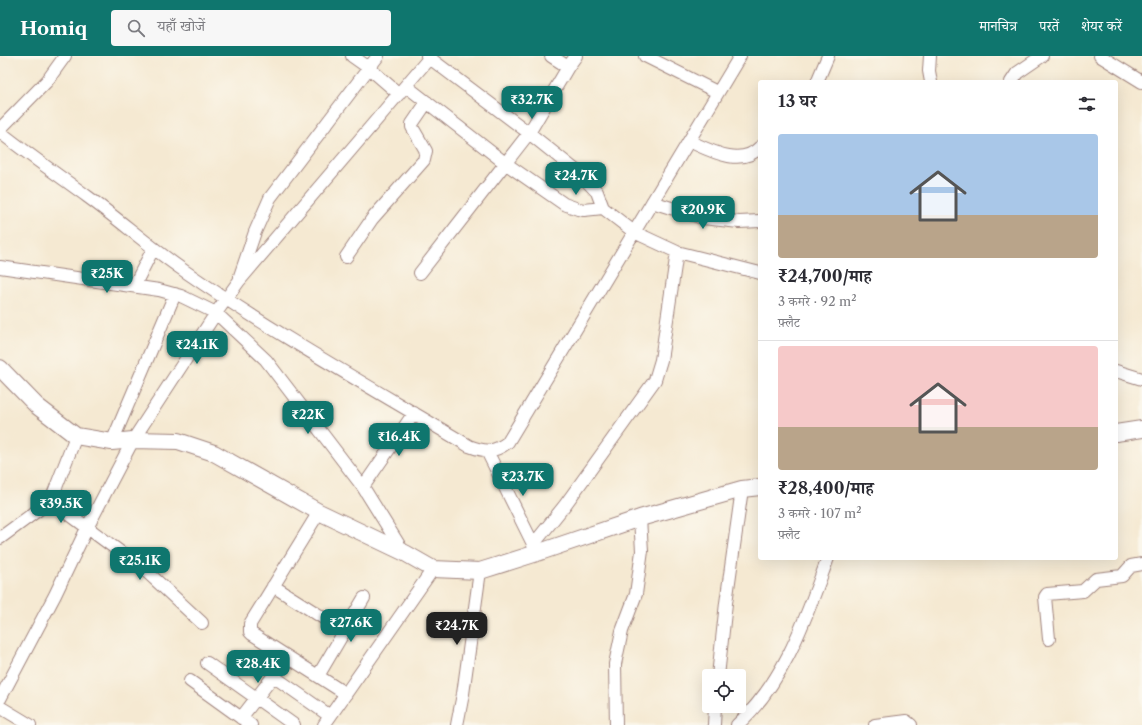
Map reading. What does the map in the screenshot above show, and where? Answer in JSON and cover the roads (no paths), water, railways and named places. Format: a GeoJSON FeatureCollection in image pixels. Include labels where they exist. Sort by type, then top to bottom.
{"type":"FeatureCollection","features":[{"type":"Feature","properties":{"kind":"main road"},"geometry":{"type":"LineString","coordinates":[[0,368],[37,406],[76,436],[112,442],[133,440],[178,441],[214,453],[319,512],[405,553],[433,569],[480,571],[535,549],[742,488],[758,486]]}},
{"type":"Feature","properties":{"kind":"main road"},"geometry":{"type":"LineString","coordinates":[[1118,434],[1142,429]]}},
{"type":"Feature","properties":{"kind":"street"},"geometry":{"type":"LineString","coordinates":[[0,129],[46,81],[65,56]]}},
{"type":"Feature","properties":{"kind":"street"},"geometry":{"type":"LineString","coordinates":[[352,56],[403,90],[427,102],[505,162],[564,204],[584,210],[603,208]]}},
{"type":"Feature","properties":{"kind":"street"},"geometry":{"type":"LineString","coordinates":[[239,281],[255,232],[270,198],[378,56]]}},
{"type":"Feature","properties":{"kind":"street"},"geometry":{"type":"LineString","coordinates":[[551,56],[568,67]]}},
{"type":"Feature","properties":{"kind":"street"},"geometry":{"type":"LineString","coordinates":[[420,274],[505,162],[529,133],[576,56]]}},
{"type":"Feature","properties":{"kind":"street"},"geometry":{"type":"LineString","coordinates":[[645,56],[717,92]]}},
{"type":"Feature","properties":{"kind":"street"},"geometry":{"type":"LineString","coordinates":[[0,132],[88,197],[153,249],[226,300],[300,347],[469,446],[487,451],[500,449],[508,442],[740,56]]}},
{"type":"Feature","properties":{"kind":"street"},"geometry":{"type":"LineString","coordinates":[[818,80],[828,56]]}},
{"type":"Feature","properties":{"kind":"street"},"geometry":{"type":"LineString","coordinates":[[930,56],[929,71],[931,80]]}},
{"type":"Feature","properties":{"kind":"street"},"geometry":{"type":"LineString","coordinates":[[1012,80],[1017,73],[1042,56]]}},
{"type":"Feature","properties":{"kind":"street"},"geometry":{"type":"LineString","coordinates":[[1100,56],[1142,82]]}},
{"type":"Feature","properties":{"kind":"street"},"geometry":{"type":"LineString","coordinates":[[0,699],[133,440],[216,313],[239,281],[403,90],[429,57],[579,173],[596,192],[603,208],[634,232],[677,252],[758,272]]}},
{"type":"Feature","properties":{"kind":"street"},"geometry":{"type":"LineString","coordinates":[[346,257],[372,219],[424,160],[426,151],[412,127],[412,124],[427,102]]}},
{"type":"Feature","properties":{"kind":"street"},"geometry":{"type":"LineString","coordinates":[[689,141],[729,156],[751,154],[758,149]]}},
{"type":"Feature","properties":{"kind":"street"},"geometry":{"type":"LineString","coordinates":[[652,202],[703,218],[739,222],[758,221]]}},
{"type":"Feature","properties":{"kind":"street"},"geometry":{"type":"LineString","coordinates":[[134,286],[153,249]]}},
{"type":"Feature","properties":{"kind":"street"},"geometry":{"type":"LineString","coordinates":[[487,451],[535,549],[654,380],[661,360],[677,252]]}},
{"type":"Feature","properties":{"kind":"street"},"geometry":{"type":"LineString","coordinates":[[0,267],[134,286],[175,294],[216,313],[266,360],[363,487],[405,553]]}},
{"type":"Feature","properties":{"kind":"street"},"geometry":{"type":"LineString","coordinates":[[112,442],[175,294]]}},
{"type":"Feature","properties":{"kind":"street"},"geometry":{"type":"LineString","coordinates":[[1118,372],[1142,379]]}},
{"type":"Feature","properties":{"kind":"street"},"geometry":{"type":"LineString","coordinates":[[363,487],[414,413]]}},
{"type":"Feature","properties":{"kind":"street"},"geometry":{"type":"LineString","coordinates":[[0,538],[46,505],[50,500],[76,436]]}},
{"type":"Feature","properties":{"kind":"street"},"geometry":{"type":"LineString","coordinates":[[719,669],[726,603],[742,488]]}},
{"type":"Feature","properties":{"kind":"street"},"geometry":{"type":"LineString","coordinates":[[50,500],[146,571],[202,623]]}},
{"type":"Feature","properties":{"kind":"street"},"geometry":{"type":"LineString","coordinates":[[319,512],[250,624],[249,628],[252,634],[346,694]]}},
{"type":"Feature","properties":{"kind":"street"},"geometry":{"type":"LineString","coordinates":[[616,725],[615,664],[622,631],[636,594],[642,551],[640,518]]}},
{"type":"Feature","properties":{"kind":"street"},"geometry":{"type":"LineString","coordinates":[[737,725],[750,713],[766,692],[782,666],[809,611],[827,560]]}},
{"type":"Feature","properties":{"kind":"street"},"geometry":{"type":"LineString","coordinates":[[1050,639],[1045,597],[1047,594],[1083,591],[1096,579],[1122,576],[1131,566],[1142,564]]}},
{"type":"Feature","properties":{"kind":"street"},"geometry":{"type":"LineString","coordinates":[[273,676],[327,720],[433,569]]}},
{"type":"Feature","properties":{"kind":"street"},"geometry":{"type":"LineString","coordinates":[[457,725],[463,694],[480,571]]}},
{"type":"Feature","properties":{"kind":"street"},"geometry":{"type":"LineString","coordinates":[[273,586],[344,631]]}},
{"type":"Feature","properties":{"kind":"street"},"geometry":{"type":"LineString","coordinates":[[318,676],[364,598]]}},
{"type":"Feature","properties":{"kind":"street"},"geometry":{"type":"LineString","coordinates":[[190,681],[246,721],[256,698],[288,657]]}},
{"type":"Feature","properties":{"kind":"street"},"geometry":{"type":"LineString","coordinates":[[207,663],[294,725]]}},
{"type":"Feature","properties":{"kind":"street"},"geometry":{"type":"LineString","coordinates":[[0,708],[30,725]]}},
{"type":"Feature","properties":{"kind":"street"},"geometry":{"type":"LineString","coordinates":[[714,725],[715,713]]}},
{"type":"Feature","properties":{"kind":"street"},"geometry":{"type":"LineString","coordinates":[[875,725],[906,721],[911,725]]}}]}
